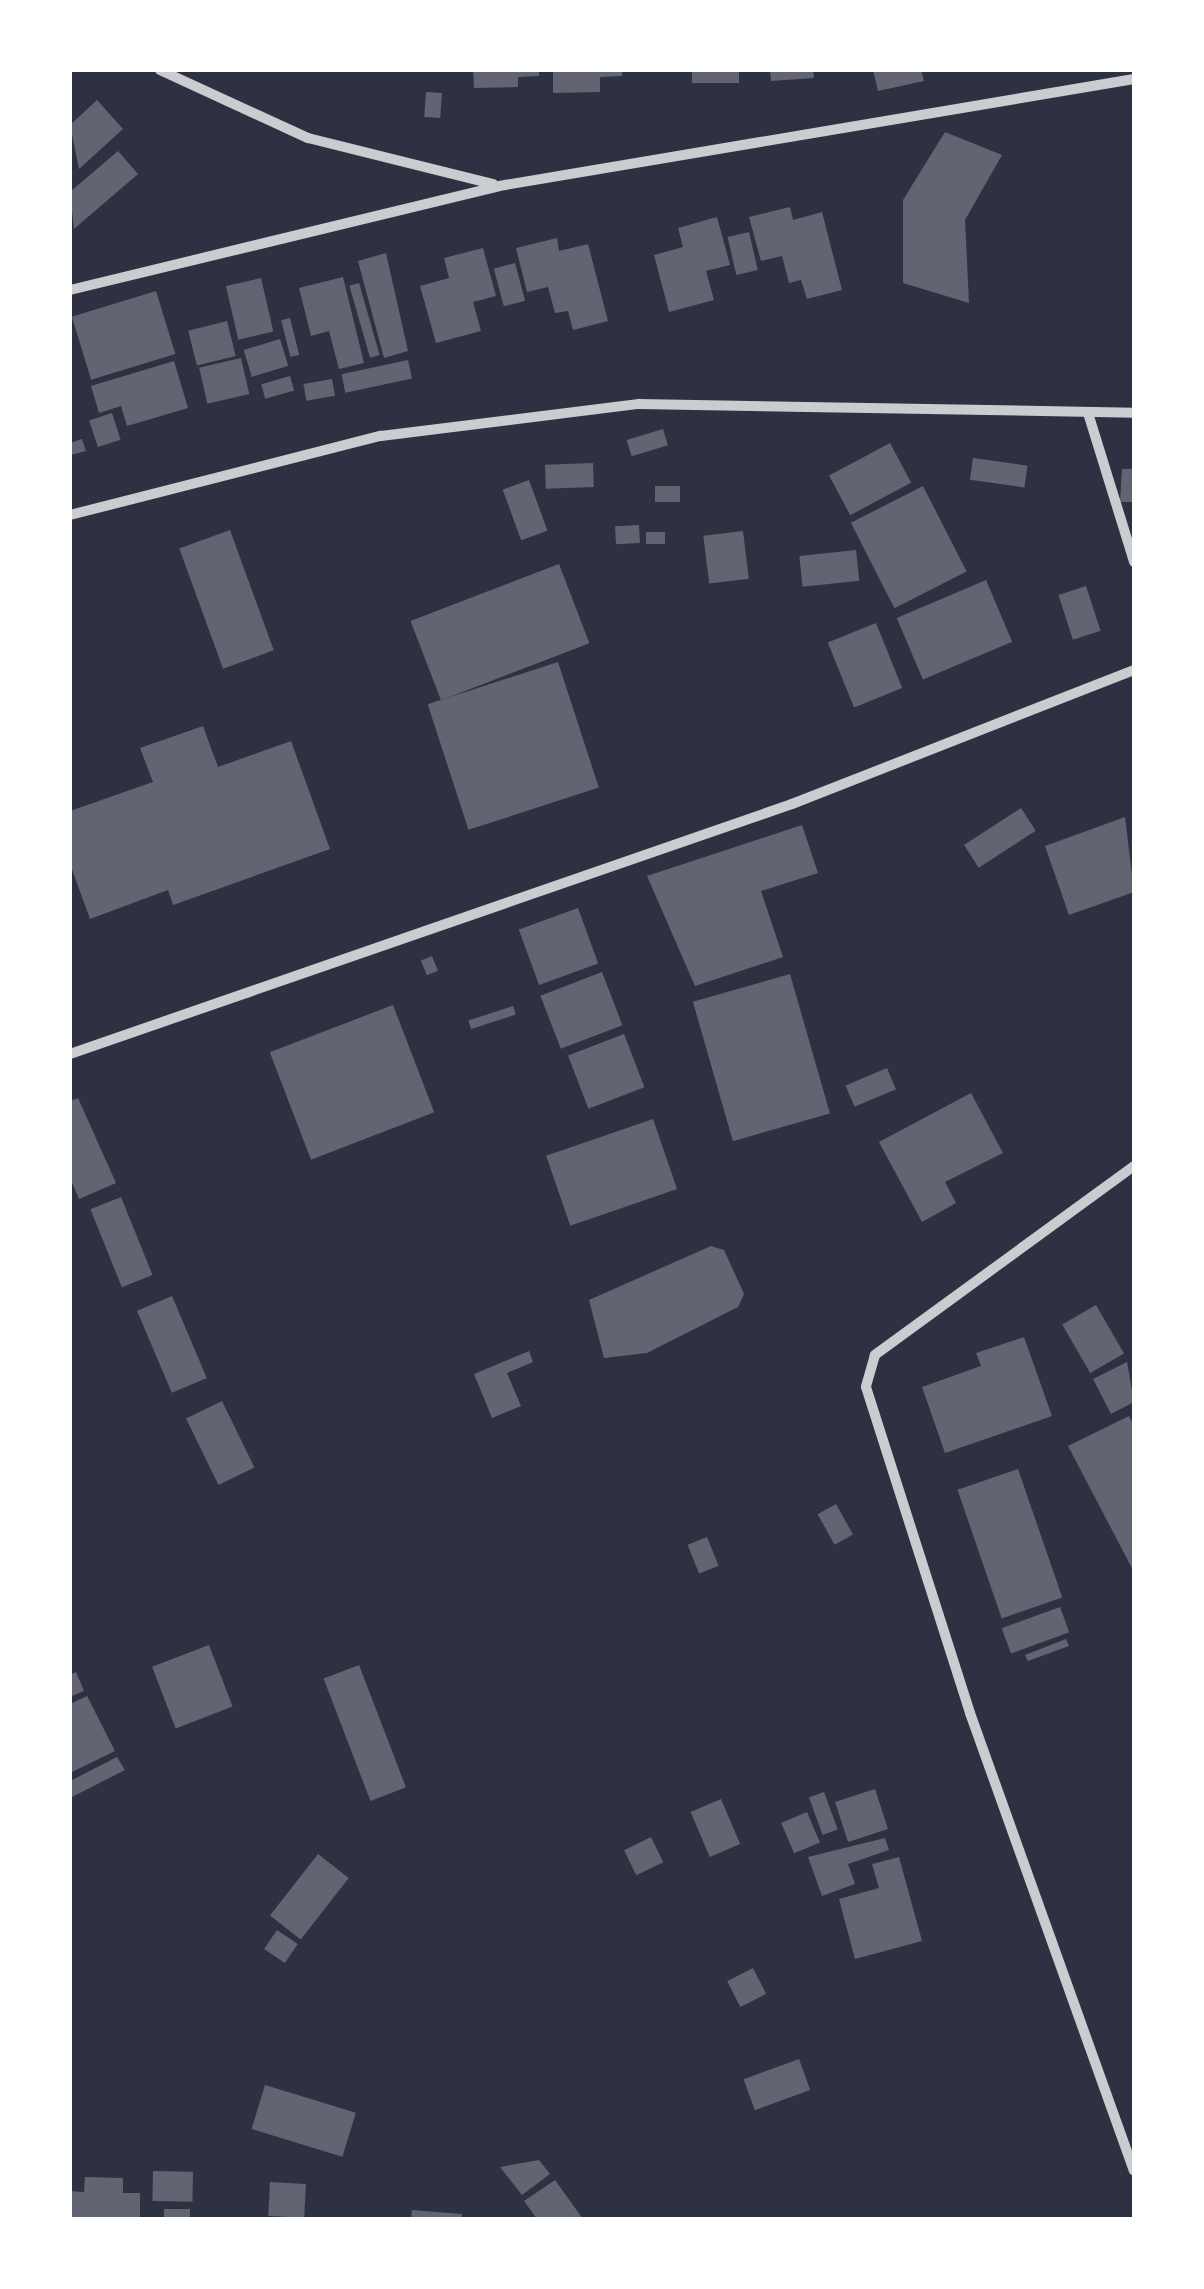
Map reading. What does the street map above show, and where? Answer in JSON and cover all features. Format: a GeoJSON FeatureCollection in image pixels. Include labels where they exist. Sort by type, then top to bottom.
{"type":"FeatureCollection","features":[{"type":"Feature","properties":{"kind":"street"},"geometry":{"type":"LineString","coordinates":[[160,70],[308,138],[499,186]]}},
{"type":"Feature","properties":{"kind":"street"},"geometry":{"type":"LineString","coordinates":[[70,290],[499,186],[1134,79]]}},
{"type":"Feature","properties":{"kind":"street"},"geometry":{"type":"LineString","coordinates":[[70,515],[381,436],[639,404],[1134,414]]}},
{"type":"Feature","properties":{"kind":"street"},"geometry":{"type":"LineString","coordinates":[[1088,412],[1134,562]]}},
{"type":"Feature","properties":{"kind":"street"},"geometry":{"type":"LineString","coordinates":[[70,1054],[792,804],[1134,670]]}},
{"type":"Feature","properties":{"kind":"street"},"geometry":{"type":"LineString","coordinates":[[1134,1166],[875,1355],[866,1388],[970,1713],[1134,2170]]}},
{"type":"Feature","properties":{"kind":"building"},"geometry":{"type":"Polygon","coordinates":[[[473,70],[539,70],[539,76],[518,77],[518,87],[474,88],[473,70]]]}},
{"type":"Feature","properties":{"kind":"building"},"geometry":{"type":"Polygon","coordinates":[[[553,70],[622,70],[622,76],[600,77],[600,92],[553,93],[553,70]]]}},
{"type":"Feature","properties":{"kind":"building"},"geometry":{"type":"Polygon","coordinates":[[[692,70],[739,70],[739,83],[692,83],[692,70]]]}},
{"type":"Feature","properties":{"kind":"building"},"geometry":{"type":"Polygon","coordinates":[[[770,70],[813,70],[814,78],[771,81],[770,70]]]}},
{"type":"Feature","properties":{"kind":"building"},"geometry":{"type":"Polygon","coordinates":[[[873,70],[921,70],[924,81],[878,91],[873,70]]]}},
{"type":"Feature","properties":{"kind":"building"},"geometry":{"type":"Polygon","coordinates":[[[426,92],[442,93],[440,118],[424,117],[426,92]]]}},
{"type":"Feature","properties":{"kind":"building"},"geometry":{"type":"Polygon","coordinates":[[[97,100],[123,129],[79,169],[70,125],[97,100]]]}},
{"type":"Feature","properties":{"kind":"building"},"geometry":{"type":"Polygon","coordinates":[[[945,132],[1002,155],[965,220],[969,303],[903,283],[903,200],[945,132]]]}},
{"type":"Feature","properties":{"kind":"building"},"geometry":{"type":"Polygon","coordinates":[[[118,151],[138,174],[74,229],[70,192],[118,151]]]}},
{"type":"Feature","properties":{"kind":"building"},"geometry":{"type":"Polygon","coordinates":[[[790,207],[793,220],[822,212],[842,290],[807,299],[801,280],[789,283],[782,256],[761,261],[749,217],[790,207]]]}},
{"type":"Feature","properties":{"kind":"building"},"geometry":{"type":"Polygon","coordinates":[[[717,217],[730,265],[706,271],[714,300],[669,312],[654,255],[683,247],[678,228],[717,217]]]}},
{"type":"Feature","properties":{"kind":"building"},"geometry":{"type":"Polygon","coordinates":[[[749,232],[758,270],[736,275],[728,237],[749,232]]]}},
{"type":"Feature","properties":{"kind":"building"},"geometry":{"type":"Polygon","coordinates":[[[557,238],[559,251],[588,244],[608,321],[573,330],[568,311],[555,313],[548,287],[527,292],[516,248],[557,238]]]}},
{"type":"Feature","properties":{"kind":"building"},"geometry":{"type":"Polygon","coordinates":[[[483,248],[496,296],[473,302],[481,331],[436,343],[420,286],[449,278],[444,258],[483,248]]]}},
{"type":"Feature","properties":{"kind":"building"},"geometry":{"type":"Polygon","coordinates":[[[386,253],[408,351],[384,358],[358,261],[386,253]]]}},
{"type":"Feature","properties":{"kind":"building"},"geometry":{"type":"Polygon","coordinates":[[[515,263],[525,301],[504,306],[494,269],[515,263]]]}},
{"type":"Feature","properties":{"kind":"building"},"geometry":{"type":"Polygon","coordinates":[[[343,277],[364,363],[339,369],[329,331],[311,336],[299,288],[343,277]]]}},
{"type":"Feature","properties":{"kind":"building"},"geometry":{"type":"Polygon","coordinates":[[[261,278],[273,332],[238,340],[226,286],[261,278]]]}},
{"type":"Feature","properties":{"kind":"building"},"geometry":{"type":"Polygon","coordinates":[[[359,283],[380,355],[370,358],[349,286],[359,283]]]}},
{"type":"Feature","properties":{"kind":"building"},"geometry":{"type":"Polygon","coordinates":[[[156,291],[175,354],[91,380],[72,317],[156,291]]]}},
{"type":"Feature","properties":{"kind":"building"},"geometry":{"type":"Polygon","coordinates":[[[290,318],[299,355],[290,357],[281,320],[290,318]]]}},
{"type":"Feature","properties":{"kind":"building"},"geometry":{"type":"Polygon","coordinates":[[[227,321],[236,356],[197,366],[188,331],[227,321]]]}},
{"type":"Feature","properties":{"kind":"building"},"geometry":{"type":"Polygon","coordinates":[[[280,339],[288,366],[252,377],[244,350],[280,339]]]}},
{"type":"Feature","properties":{"kind":"building"},"geometry":{"type":"Polygon","coordinates":[[[241,358],[249,394],[207,404],[199,368],[241,358]]]}},
{"type":"Feature","properties":{"kind":"building"},"geometry":{"type":"Polygon","coordinates":[[[408,360],[412,379],[345,393],[341,374],[408,360]]]}},
{"type":"Feature","properties":{"kind":"building"},"geometry":{"type":"Polygon","coordinates":[[[174,361],[188,408],[127,426],[121,406],[99,413],[91,386],[174,361]]]}},
{"type":"Feature","properties":{"kind":"building"},"geometry":{"type":"Polygon","coordinates":[[[290,376],[294,390],[265,399],[261,384],[290,376]]]}},
{"type":"Feature","properties":{"kind":"building"},"geometry":{"type":"Polygon","coordinates":[[[332,379],[335,396],[306,401],[303,384],[332,379]]]}},
{"type":"Feature","properties":{"kind":"building"},"geometry":{"type":"Polygon","coordinates":[[[112,413],[121,440],[98,447],[89,420],[112,413]]]}},
{"type":"Feature","properties":{"kind":"building"},"geometry":{"type":"Polygon","coordinates":[[[663,429],[668,445],[632,456],[627,440],[663,429]]]}},
{"type":"Feature","properties":{"kind":"building"},"geometry":{"type":"Polygon","coordinates":[[[82,439],[86,451],[70,455],[70,443],[82,439]]]}},
{"type":"Feature","properties":{"kind":"building"},"geometry":{"type":"Polygon","coordinates":[[[890,443],[911,483],[850,515],[829,475],[890,443]]]}},
{"type":"Feature","properties":{"kind":"building"},"geometry":{"type":"Polygon","coordinates":[[[973,458],[1027,466],[1024,487],[970,480],[973,458]]]}},
{"type":"Feature","properties":{"kind":"building"},"geometry":{"type":"Polygon","coordinates":[[[593,463],[594,487],[546,489],[545,465],[593,463]]]}},
{"type":"Feature","properties":{"kind":"building"},"geometry":{"type":"Polygon","coordinates":[[[1122,469],[1134,469],[1134,502],[1120,502],[1122,469]]]}},
{"type":"Feature","properties":{"kind":"building"},"geometry":{"type":"Polygon","coordinates":[[[529,480],[547,531],[521,540],[503,490],[529,480]]]}},
{"type":"Feature","properties":{"kind":"building"},"geometry":{"type":"Polygon","coordinates":[[[655,486],[680,486],[680,502],[655,502],[655,486]]]}},
{"type":"Feature","properties":{"kind":"building"},"geometry":{"type":"Polygon","coordinates":[[[923,486],[967,572],[894,608],[851,523],[923,486]]]}},
{"type":"Feature","properties":{"kind":"building"},"geometry":{"type":"Polygon","coordinates":[[[639,525],[640,543],[616,544],[615,526],[639,525]]]}},
{"type":"Feature","properties":{"kind":"building"},"geometry":{"type":"Polygon","coordinates":[[[230,530],[274,650],[223,669],[179,548],[230,530]]]}},
{"type":"Feature","properties":{"kind":"building"},"geometry":{"type":"Polygon","coordinates":[[[743,531],[749,579],[709,584],[703,536],[743,531]]]}},
{"type":"Feature","properties":{"kind":"building"},"geometry":{"type":"Polygon","coordinates":[[[646,532],[665,532],[665,544],[646,544],[646,532]]]}},
{"type":"Feature","properties":{"kind":"building"},"geometry":{"type":"Polygon","coordinates":[[[856,550],[859,581],[803,587],[799,556],[856,550]]]}},
{"type":"Feature","properties":{"kind":"building"},"geometry":{"type":"Polygon","coordinates":[[[559,564],[589,643],[441,700],[411,621],[559,564]]]}},
{"type":"Feature","properties":{"kind":"building"},"geometry":{"type":"Polygon","coordinates":[[[986,580],[1012,642],[923,680],[897,618],[986,580]]]}},
{"type":"Feature","properties":{"kind":"building"},"geometry":{"type":"Polygon","coordinates":[[[1086,586],[1101,631],[1073,640],[1058,595],[1086,586]]]}},
{"type":"Feature","properties":{"kind":"building"},"geometry":{"type":"Polygon","coordinates":[[[876,623],[902,688],[854,707],[828,642],[876,623]]]}},
{"type":"Feature","properties":{"kind":"building"},"geometry":{"type":"Polygon","coordinates":[[[558,662],[599,788],[468,830],[428,704],[558,662]]]}},
{"type":"Feature","properties":{"kind":"building"},"geometry":{"type":"Polygon","coordinates":[[[203,726],[218,767],[291,741],[330,849],[173,905],[168,890],[90,919],[70,864],[70,811],[153,782],[140,748],[203,726]]]}},
{"type":"Feature","properties":{"kind":"building"},"geometry":{"type":"Polygon","coordinates":[[[1021,808],[1036,831],[979,868],[964,845],[1021,808]]]}},
{"type":"Feature","properties":{"kind":"building"},"geometry":{"type":"Polygon","coordinates":[[[1125,817],[1134,892],[1069,915],[1045,846],[1125,817]]]}},
{"type":"Feature","properties":{"kind":"building"},"geometry":{"type":"Polygon","coordinates":[[[802,825],[818,873],[761,891],[783,957],[695,986],[647,876],[802,825]]]}},
{"type":"Feature","properties":{"kind":"building"},"geometry":{"type":"Polygon","coordinates":[[[578,908],[598,963],[539,985],[519,930],[578,908]]]}},
{"type":"Feature","properties":{"kind":"building"},"geometry":{"type":"Polygon","coordinates":[[[432,956],[438,971],[427,975],[421,960],[432,956]]]}},
{"type":"Feature","properties":{"kind":"building"},"geometry":{"type":"Polygon","coordinates":[[[602,972],[622,1025],[561,1049],[540,996],[602,972]]]}},
{"type":"Feature","properties":{"kind":"building"},"geometry":{"type":"Polygon","coordinates":[[[790,974],[830,1113],[733,1141],[693,1002],[790,974]]]}},
{"type":"Feature","properties":{"kind":"building"},"geometry":{"type":"Polygon","coordinates":[[[393,1005],[434,1112],[311,1160],[270,1052],[393,1005]]]}},
{"type":"Feature","properties":{"kind":"building"},"geometry":{"type":"Polygon","coordinates":[[[513,1006],[516,1015],[471,1029],[468,1021],[513,1006]]]}},
{"type":"Feature","properties":{"kind":"building"},"geometry":{"type":"Polygon","coordinates":[[[624,1034],[644,1087],[588,1109],[568,1056],[624,1034]]]}},
{"type":"Feature","properties":{"kind":"building"},"geometry":{"type":"Polygon","coordinates":[[[887,1068],[896,1089],[855,1107],[846,1086],[887,1068]]]}},
{"type":"Feature","properties":{"kind":"building"},"geometry":{"type":"Polygon","coordinates":[[[971,1093],[1003,1153],[945,1182],[956,1203],[922,1222],[879,1142],[971,1093]]]}},
{"type":"Feature","properties":{"kind":"building"},"geometry":{"type":"Polygon","coordinates":[[[78,1098],[116,1183],[79,1199],[70,1178],[70,1101],[78,1098]]]}},
{"type":"Feature","properties":{"kind":"building"},"geometry":{"type":"Polygon","coordinates":[[[653,1119],[677,1189],[570,1226],[546,1156],[653,1119]]]}},
{"type":"Feature","properties":{"kind":"building"},"geometry":{"type":"Polygon","coordinates":[[[121,1197],[152,1275],[122,1287],[90,1209],[121,1197]]]}},
{"type":"Feature","properties":{"kind":"building"},"geometry":{"type":"Polygon","coordinates":[[[711,1246],[724,1250],[744,1294],[738,1307],[647,1353],[604,1358],[589,1300],[711,1246]]]}},
{"type":"Feature","properties":{"kind":"building"},"geometry":{"type":"Polygon","coordinates":[[[172,1296],[207,1378],[172,1393],[137,1311],[172,1296]]]}},
{"type":"Feature","properties":{"kind":"building"},"geometry":{"type":"Polygon","coordinates":[[[1096,1305],[1124,1353],[1090,1373],[1062,1324],[1096,1305]]]}},
{"type":"Feature","properties":{"kind":"building"},"geometry":{"type":"Polygon","coordinates":[[[1024,1337],[1052,1416],[945,1453],[922,1387],[981,1366],[976,1353],[1024,1337]]]}},
{"type":"Feature","properties":{"kind":"building"},"geometry":{"type":"Polygon","coordinates":[[[529,1351],[533,1362],[507,1373],[521,1406],[492,1418],[474,1374],[529,1351]]]}},
{"type":"Feature","properties":{"kind":"building"},"geometry":{"type":"Polygon","coordinates":[[[1127,1362],[1134,1402],[1111,1414],[1093,1379],[1127,1362]]]}},
{"type":"Feature","properties":{"kind":"building"},"geometry":{"type":"Polygon","coordinates":[[[222,1401],[254,1468],[218,1485],[186,1419],[222,1401]]]}},
{"type":"Feature","properties":{"kind":"building"},"geometry":{"type":"Polygon","coordinates":[[[1129,1416],[1134,1426],[1134,1572],[1068,1446],[1129,1416]]]}},
{"type":"Feature","properties":{"kind":"building"},"geometry":{"type":"Polygon","coordinates":[[[1018,1469],[1062,1598],[1002,1618],[957,1490],[1018,1469]]]}},
{"type":"Feature","properties":{"kind":"building"},"geometry":{"type":"Polygon","coordinates":[[[836,1504],[853,1535],[835,1545],[818,1514],[836,1504]]]}},
{"type":"Feature","properties":{"kind":"building"},"geometry":{"type":"Polygon","coordinates":[[[707,1537],[719,1566],[699,1574],[688,1545],[707,1537]]]}},
{"type":"Feature","properties":{"kind":"building"},"geometry":{"type":"Polygon","coordinates":[[[1060,1607],[1069,1632],[1011,1654],[1002,1628],[1060,1607]]]}},
{"type":"Feature","properties":{"kind":"building"},"geometry":{"type":"Polygon","coordinates":[[[1066,1639],[1069,1646],[1028,1661],[1025,1655],[1066,1639]]]}},
{"type":"Feature","properties":{"kind":"building"},"geometry":{"type":"Polygon","coordinates":[[[209,1645],[233,1707],[176,1728],[152,1667],[209,1645]]]}},
{"type":"Feature","properties":{"kind":"building"},"geometry":{"type":"Polygon","coordinates":[[[359,1665],[406,1787],[370,1801],[324,1679],[359,1665]]]}},
{"type":"Feature","properties":{"kind":"building"},"geometry":{"type":"Polygon","coordinates":[[[76,1672],[84,1691],[70,1697],[70,1675],[76,1672]]]}},
{"type":"Feature","properties":{"kind":"building"},"geometry":{"type":"Polygon","coordinates":[[[87,1696],[115,1751],[70,1773],[70,1704],[87,1696]]]}},
{"type":"Feature","properties":{"kind":"building"},"geometry":{"type":"Polygon","coordinates":[[[117,1757],[125,1770],[70,1798],[70,1781],[117,1757]]]}},
{"type":"Feature","properties":{"kind":"building"},"geometry":{"type":"Polygon","coordinates":[[[875,1789],[888,1829],[848,1842],[835,1802],[875,1789]]]}},
{"type":"Feature","properties":{"kind":"building"},"geometry":{"type":"Polygon","coordinates":[[[824,1792],[838,1830],[823,1835],[809,1797],[824,1792]]]}},
{"type":"Feature","properties":{"kind":"building"},"geometry":{"type":"Polygon","coordinates":[[[721,1799],[740,1844],[710,1857],[691,1812],[721,1799]]]}},
{"type":"Feature","properties":{"kind":"building"},"geometry":{"type":"Polygon","coordinates":[[[807,1812],[820,1842],[794,1853],[781,1823],[807,1812]]]}},
{"type":"Feature","properties":{"kind":"building"},"geometry":{"type":"Polygon","coordinates":[[[651,1837],[663,1862],[636,1875],[624,1850],[651,1837]]]}},
{"type":"Feature","properties":{"kind":"building"},"geometry":{"type":"Polygon","coordinates":[[[885,1838],[889,1850],[848,1864],[855,1884],[822,1896],[808,1857],[885,1838]]]}},
{"type":"Feature","properties":{"kind":"building"},"geometry":{"type":"Polygon","coordinates":[[[318,1854],[349,1878],[301,1939],[270,1915],[318,1854]]]}},
{"type":"Feature","properties":{"kind":"building"},"geometry":{"type":"Polygon","coordinates":[[[899,1857],[922,1941],[855,1959],[839,1899],[879,1888],[872,1864],[899,1857]]]}},
{"type":"Feature","properties":{"kind":"building"},"geometry":{"type":"Polygon","coordinates":[[[277,1930],[298,1944],[285,1963],[264,1949],[277,1930]]]}},
{"type":"Feature","properties":{"kind":"building"},"geometry":{"type":"Polygon","coordinates":[[[753,1968],[766,1994],[740,2007],[727,1981],[753,1968]]]}},
{"type":"Feature","properties":{"kind":"building"},"geometry":{"type":"Polygon","coordinates":[[[799,2059],[810,2090],[755,2110],[744,2079],[799,2059]]]}},
{"type":"Feature","properties":{"kind":"building"},"geometry":{"type":"Polygon","coordinates":[[[265,2085],[356,2113],[342,2157],[252,2129],[265,2085]]]}},
{"type":"Feature","properties":{"kind":"building"},"geometry":{"type":"Polygon","coordinates":[[[539,2160],[550,2174],[522,2195],[500,2167],[539,2160]]]}},
{"type":"Feature","properties":{"kind":"building"},"geometry":{"type":"Polygon","coordinates":[[[153,2171],[193,2172],[192,2202],[152,2201],[153,2171]]]}},
{"type":"Feature","properties":{"kind":"building"},"geometry":{"type":"Polygon","coordinates":[[[85,2177],[123,2178],[123,2193],[140,2193],[140,2219],[70,2219],[70,2191],[84,2192],[85,2177]]]}},
{"type":"Feature","properties":{"kind":"building"},"geometry":{"type":"Polygon","coordinates":[[[555,2180],[583,2219],[537,2219],[524,2201],[555,2180]]]}},
{"type":"Feature","properties":{"kind":"building"},"geometry":{"type":"Polygon","coordinates":[[[270,2182],[306,2184],[304,2218],[268,2216],[270,2182]]]}},
{"type":"Feature","properties":{"kind":"building"},"geometry":{"type":"Polygon","coordinates":[[[164,2209],[190,2209],[190,2219],[164,2219],[164,2209]]]}},
{"type":"Feature","properties":{"kind":"building"},"geometry":{"type":"Polygon","coordinates":[[[412,2210],[462,2214],[462,2219],[411,2219],[412,2210]]]}}]}
